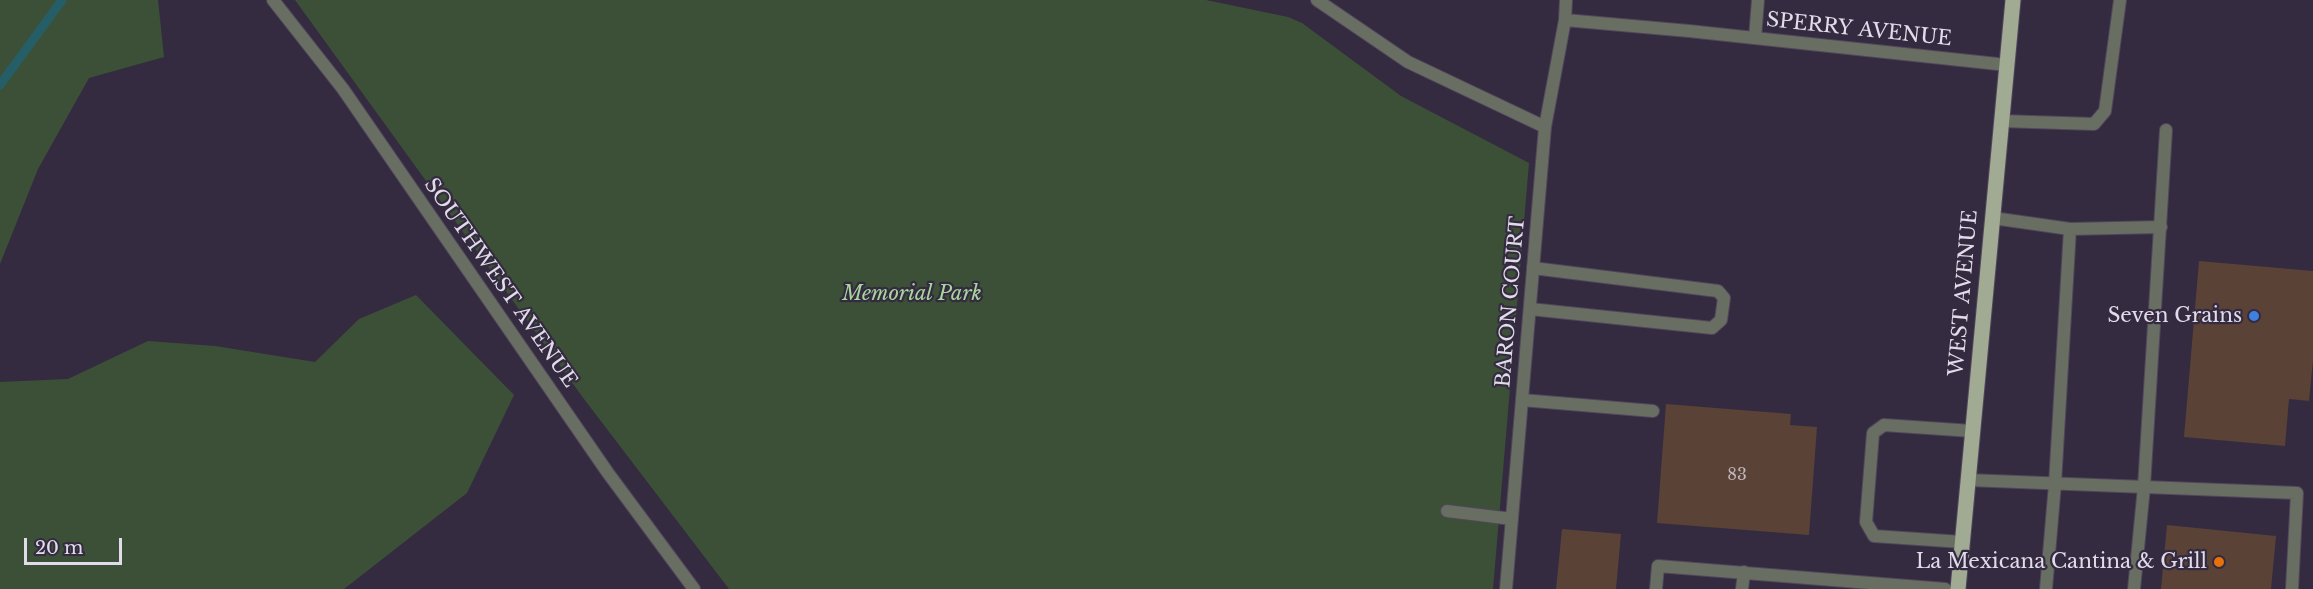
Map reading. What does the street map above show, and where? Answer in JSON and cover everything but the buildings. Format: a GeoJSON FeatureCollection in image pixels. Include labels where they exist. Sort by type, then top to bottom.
{"type":"FeatureCollection","features":[{"type":"Feature","properties":{"kind":"main road","name":"WEST AVENUE"},"geometry":{"type":"LineString","coordinates":[[1958,589],[2013,0]]}},
{"type":"Feature","properties":{"kind":"street","name":"SOUTHWEST AVENUE"},"geometry":{"type":"LineString","coordinates":[[273,0],[343,89],[608,473],[694,589]]}},
{"type":"Feature","properties":{"kind":"street"},"geometry":{"type":"LineString","coordinates":[[1317,0],[1408,62],[1545,127]]}},
{"type":"Feature","properties":{"kind":"street","name":"BARON COURT"},"geometry":{"type":"LineString","coordinates":[[1506,589],[1545,127],[1565,20],[1566,0]]}},
{"type":"Feature","properties":{"kind":"street"},"geometry":{"type":"LineString","coordinates":[[1755,38],[1758,0]]}},
{"type":"Feature","properties":{"kind":"street"},"geometry":{"type":"LineString","coordinates":[[2002,121],[2094,124],[2105,111],[2120,0]]}},
{"type":"Feature","properties":{"kind":"street","name":"SPERRY AVENUE"},"geometry":{"type":"LineString","coordinates":[[1565,20],[2007,65]]}},
{"type":"Feature","properties":{"kind":"street"},"geometry":{"type":"LineString","coordinates":[[2134,589],[2144,487],[2166,130]]}},
{"type":"Feature","properties":{"kind":"street"},"geometry":{"type":"LineString","coordinates":[[1993,218],[2070,229],[2161,227]]}},
{"type":"Feature","properties":{"kind":"street"},"geometry":{"type":"LineString","coordinates":[[2046,589],[2055,484],[2070,229]]}},
{"type":"Feature","properties":{"kind":"street"},"geometry":{"type":"LineString","coordinates":[[1530,309],[1712,328],[1721,320],[1724,298],[1718,291],[1533,268]]}},
{"type":"Feature","properties":{"kind":"street"},"geometry":{"type":"LineString","coordinates":[[1522,400],[1653,411]]}},
{"type":"Feature","properties":{"kind":"street"},"geometry":{"type":"LineString","coordinates":[[1962,542],[1874,536],[1866,522],[1873,433],[1884,425],[1972,431]]}},
{"type":"Feature","properties":{"kind":"street"},"geometry":{"type":"LineString","coordinates":[[1968,480],[2297,493],[2292,589]]}},
{"type":"Feature","properties":{"kind":"street"},"geometry":{"type":"LineString","coordinates":[[1447,511],[1512,519]]}},
{"type":"Feature","properties":{"kind":"street"},"geometry":{"type":"LineString","coordinates":[[1656,589],[1658,566],[1945,589]]}},
{"type":"Feature","properties":{"kind":"street"},"geometry":{"type":"LineString","coordinates":[[1742,589],[1744,572]]}},
{"type":"Feature","properties":{"kind":"green space"},"geometry":{"type":"Polygon","coordinates":[[[0,0],[158,0],[164,57],[89,78],[38,169],[0,264],[0,0]]]}},
{"type":"Feature","properties":{"kind":"green space","name":"Memorial Park"},"geometry":{"type":"Polygon","coordinates":[[[295,0],[1206,0],[1288,17],[1302,23],[1401,96],[1529,163],[1493,589],[729,589],[584,399],[295,0]]]}},
{"type":"Feature","properties":{"kind":"green space"},"geometry":{"type":"Polygon","coordinates":[[[416,295],[514,395],[467,493],[344,589],[0,589],[0,382],[68,379],[148,341],[215,346],[315,362],[359,319],[416,295]]]}},
{"type":"Feature","properties":{"kind":"waterway"},"geometry":{"type":"LineString","coordinates":[[0,85],[62,0]]}},
{"type":"Feature","properties":{"kind":"place","name":"Seven Grains"},"geometry":{"type":"Point","coordinates":[2254,316]}},
{"type":"Feature","properties":{"kind":"place","name":"La Mexicana Cantina & Grill"},"geometry":{"type":"Point","coordinates":[2219,562]}}]}
